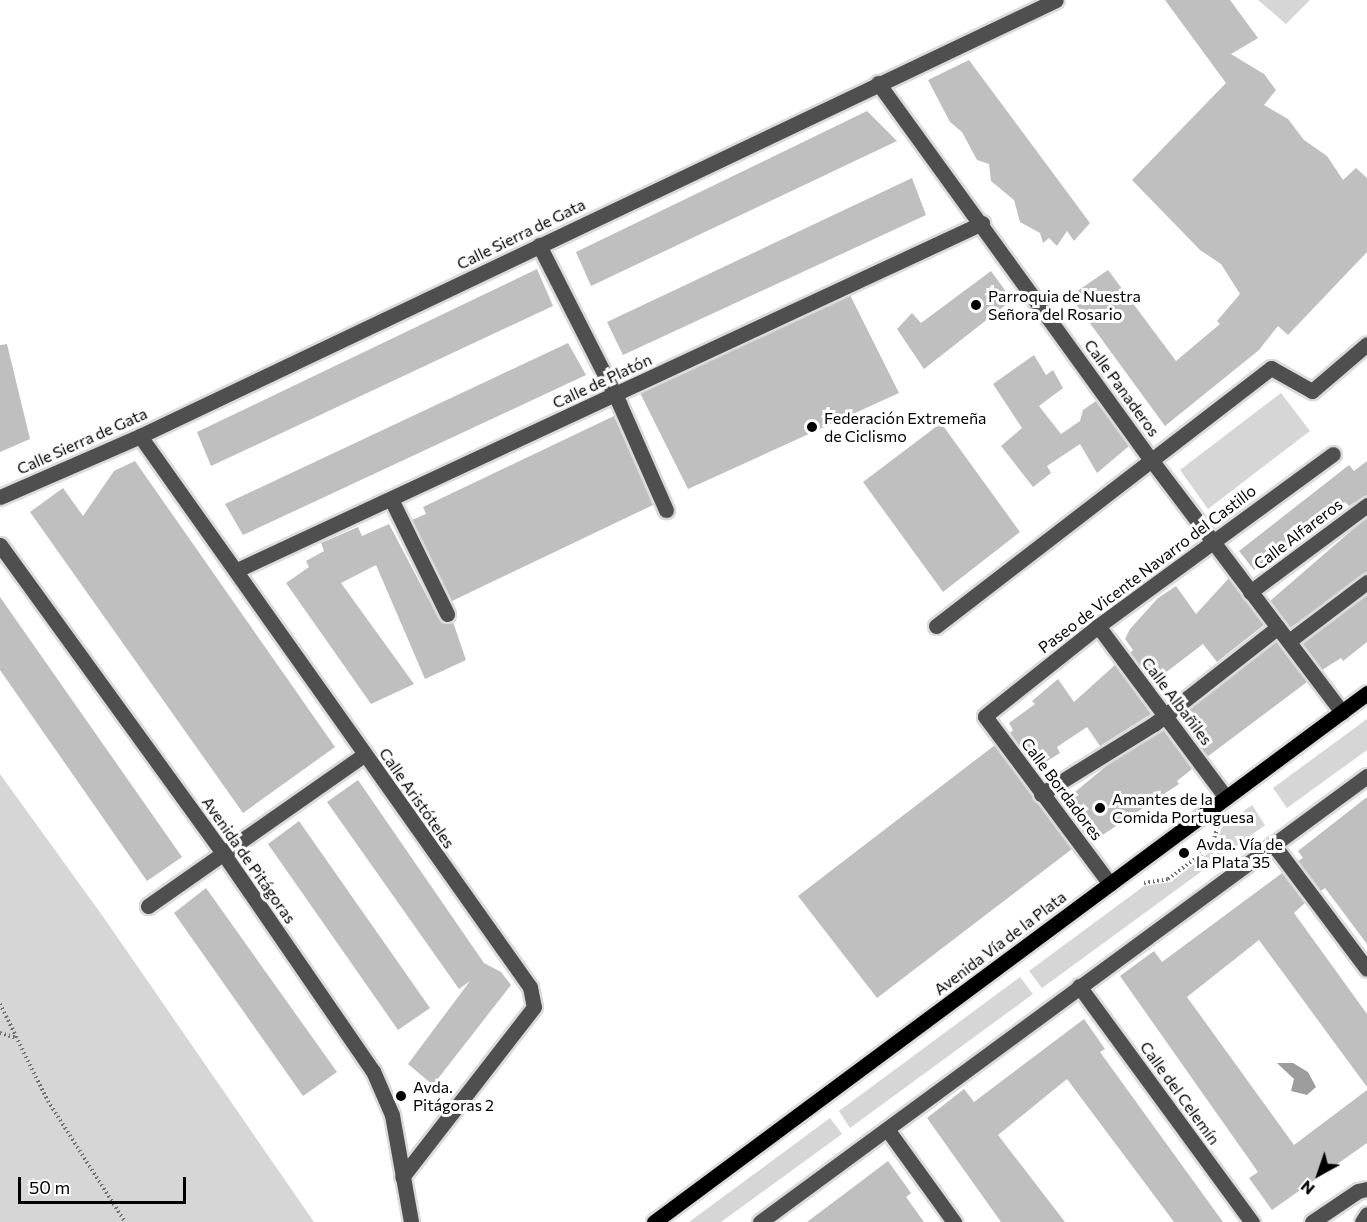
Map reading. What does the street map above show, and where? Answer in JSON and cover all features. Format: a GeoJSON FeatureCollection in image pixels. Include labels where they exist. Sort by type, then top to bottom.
{"type":"FeatureCollection","features":[{"type":"Feature","properties":{"kind":"main road","name":"Avenida Vía de la Plata"},"geometry":{"type":"LineString","coordinates":[[654,1222],[1367,693]]}},
{"type":"Feature","properties":{"kind":"street","name":"Calle Sierra de Gata"},"geometry":{"type":"LineString","coordinates":[[0,497],[140,436],[1056,0]]}},
{"type":"Feature","properties":{"kind":"street","name":"Calle Panaderos"},"geometry":{"type":"LineString","coordinates":[[878,83],[982,223],[1152,461],[1342,712]]}},
{"type":"Feature","properties":{"kind":"street","name":"Calle de Platón"},"geometry":{"type":"LineString","coordinates":[[237,570],[982,223]]}},
{"type":"Feature","properties":{"kind":"street"},"geometry":{"type":"LineString","coordinates":[[539,245],[614,395],[666,510]]}},
{"type":"Feature","properties":{"kind":"street"},"geometry":{"type":"LineString","coordinates":[[936,626],[1271,368],[1296,380],[1312,392],[1367,344]]}},
{"type":"Feature","properties":{"kind":"street","name":"Calle Aristóteles"},"geometry":{"type":"LineString","coordinates":[[140,436],[527,983],[534,1007],[402,1177]]}},
{"type":"Feature","properties":{"kind":"street","name":"Paseo de Vicente Navarro del Castillo"},"geometry":{"type":"LineString","coordinates":[[985,716],[1098,626],[1333,454]]}},
{"type":"Feature","properties":{"kind":"street"},"geometry":{"type":"LineString","coordinates":[[391,499],[447,614]]}},
{"type":"Feature","properties":{"kind":"street","name":"Calle Alfareros"},"geometry":{"type":"LineString","coordinates":[[1250,592],[1367,505]]}},
{"type":"Feature","properties":{"kind":"street","name":"Avenida de Pitágoras"},"geometry":{"type":"LineString","coordinates":[[0,545],[223,853],[373,1071],[392,1115],[411,1222]]}},
{"type":"Feature","properties":{"kind":"street"},"geometry":{"type":"LineString","coordinates":[[1289,641],[1367,582]]}},
{"type":"Feature","properties":{"kind":"street","name":"Calle Albañiles"},"geometry":{"type":"LineString","coordinates":[[1098,626],[1226,798]]}},
{"type":"Feature","properties":{"kind":"street"},"geometry":{"type":"LineString","coordinates":[[1041,794],[1166,716],[1188,694],[1278,627]]}},
{"type":"Feature","properties":{"kind":"street","name":"Calle Bordadores"},"geometry":{"type":"LineString","coordinates":[[985,716],[1110,884]]}},
{"type":"Feature","properties":{"kind":"street"},"geometry":{"type":"LineString","coordinates":[[148,906],[364,755]]}},
{"type":"Feature","properties":{"kind":"street"},"geometry":{"type":"LineString","coordinates":[[759,1222],[1367,776]]}},
{"type":"Feature","properties":{"kind":"street"},"geometry":{"type":"LineString","coordinates":[[1273,844],[1367,969]]}},
{"type":"Feature","properties":{"kind":"street","name":"Calle del Celemín"},"geometry":{"type":"LineString","coordinates":[[1079,986],[1252,1222]]}},
{"type":"Feature","properties":{"kind":"street"},"geometry":{"type":"LineString","coordinates":[[887,1129],[954,1222]]}},
{"type":"Feature","properties":{"kind":"street"},"geometry":{"type":"LineString","coordinates":[[1312,1222],[1358,1191],[1367,1190]]}},
{"type":"Feature","properties":{"kind":"street"},"geometry":{"type":"LineString","coordinates":[[1362,1222],[1367,1214]]}},
{"type":"Feature","properties":{"kind":"path"},"geometry":{"type":"LineString","coordinates":[[0,1005],[48,1101],[125,1222]]}},
{"type":"Feature","properties":{"kind":"path"},"geometry":{"type":"LineString","coordinates":[[0,1033],[18,1038]]}},
{"type":"Feature","properties":{"kind":"shaded area"},"geometry":{"type":"Polygon","coordinates":[[[1258,0],[1310,0],[1286,24],[1258,0]]]}},
{"type":"Feature","properties":{"kind":"shaded area"},"geometry":{"type":"Polygon","coordinates":[[[1281,393],[1310,431],[1208,509],[1180,470],[1281,393]]]}},
{"type":"Feature","properties":{"kind":"shaded area"},"geometry":{"type":"Polygon","coordinates":[[[1367,719],[1367,750],[1287,808],[1273,788],[1367,719]]]}},
{"type":"Feature","properties":{"kind":"shaded area"},"geometry":{"type":"Polygon","coordinates":[[[0,774],[104,918],[314,1222],[0,1222],[0,774]]]}},
{"type":"Feature","properties":{"kind":"shaded area"},"geometry":{"type":"Polygon","coordinates":[[[1252,805],[1265,825],[1042,988],[1029,971],[1144,886],[1171,882],[1215,848],[1222,827],[1252,805]]]}},
{"type":"Feature","properties":{"kind":"shaded area"},"geometry":{"type":"Polygon","coordinates":[[[1020,977],[1033,994],[850,1128],[839,1111],[1020,977]]]}},
{"type":"Feature","properties":{"kind":"shaded area"},"geometry":{"type":"Polygon","coordinates":[[[1277,1063],[1293,1063],[1308,1072],[1316,1087],[1307,1095],[1291,1091],[1294,1079],[1277,1063]]]}},
{"type":"Feature","properties":{"kind":"shaded area"},"geometry":{"type":"Polygon","coordinates":[[[830,1118],[842,1134],[721,1222],[689,1222],[830,1118]]]}},
{"type":"Feature","properties":{"kind":"building"},"geometry":{"type":"Polygon","coordinates":[[[1165,0],[1230,0],[1258,38],[1231,54],[1264,74],[1276,90],[1264,105],[1288,119],[1304,140],[1327,156],[1343,180],[1356,168],[1367,178],[1367,252],[1288,335],[1278,326],[1259,350],[1165,426],[1070,296],[1108,270],[1176,361],[1220,324],[1217,321],[1240,294],[1221,264],[1200,250],[1132,180],[1226,83],[1165,0]]]}},
{"type":"Feature","properties":{"kind":"building"},"geometry":{"type":"Polygon","coordinates":[[[969,60],[1090,223],[1074,241],[1067,231],[1057,246],[1049,238],[1043,243],[1040,233],[1020,222],[1014,200],[991,181],[989,164],[977,160],[962,132],[950,122],[928,80],[969,60]]]}},
{"type":"Feature","properties":{"kind":"building"},"geometry":{"type":"Polygon","coordinates":[[[867,111],[897,141],[591,286],[576,252],[867,111]]]}},
{"type":"Feature","properties":{"kind":"building"},"geometry":{"type":"Polygon","coordinates":[[[912,178],[926,215],[623,355],[607,322],[912,178]]]}},
{"type":"Feature","properties":{"kind":"building"},"geometry":{"type":"Polygon","coordinates":[[[537,269],[553,306],[211,466],[197,432],[537,269]]]}},
{"type":"Feature","properties":{"kind":"building"},"geometry":{"type":"Polygon","coordinates":[[[991,271],[1012,300],[924,369],[897,329],[912,313],[921,323],[991,271]]]}},
{"type":"Feature","properties":{"kind":"building"},"geometry":{"type":"Polygon","coordinates":[[[850,295],[899,393],[688,489],[640,393],[850,295]]]}},
{"type":"Feature","properties":{"kind":"building"},"geometry":{"type":"Polygon","coordinates":[[[568,343],[586,375],[243,535],[225,504],[568,343]]]}},
{"type":"Feature","properties":{"kind":"building"},"geometry":{"type":"Polygon","coordinates":[[[7,344],[30,439],[0,452],[0,345],[7,344]]]}},
{"type":"Feature","properties":{"kind":"building"},"geometry":{"type":"Polygon","coordinates":[[[1034,355],[1046,375],[1053,370],[1063,388],[1039,406],[1061,434],[1080,421],[1083,410],[1096,401],[1129,446],[1097,473],[1080,444],[1047,466],[1051,473],[1033,487],[1001,446],[1022,428],[993,384],[1034,355]]]}},
{"type":"Feature","properties":{"kind":"building"},"geometry":{"type":"Polygon","coordinates":[[[614,416],[653,505],[452,601],[412,520],[426,514],[423,507],[614,416]]]}},
{"type":"Feature","properties":{"kind":"building"},"geometry":{"type":"Polygon","coordinates":[[[941,423],[1020,532],[943,592],[863,482],[941,423]]]}},
{"type":"Feature","properties":{"kind":"building"},"geometry":{"type":"Polygon","coordinates":[[[135,461],[335,747],[243,813],[30,512],[63,488],[83,516],[114,471],[135,461]]]}},
{"type":"Feature","properties":{"kind":"building"},"geometry":{"type":"Polygon","coordinates":[[[1367,461],[1367,495],[1349,506],[1345,502],[1254,570],[1239,551],[1349,465],[1354,471],[1367,461]]]}},
{"type":"Feature","properties":{"kind":"building"},"geometry":{"type":"Polygon","coordinates":[[[1367,517],[1367,572],[1290,628],[1270,601],[1367,517]]]}},
{"type":"Feature","properties":{"kind":"building"},"geometry":{"type":"Polygon","coordinates":[[[389,524],[439,619],[446,624],[453,622],[466,660],[425,679],[376,565],[341,583],[414,684],[371,704],[286,583],[309,567],[306,561],[324,551],[321,543],[358,527],[362,536],[389,524]]]}},
{"type":"Feature","properties":{"kind":"building"},"geometry":{"type":"Polygon","coordinates":[[[1229,578],[1264,625],[1217,662],[1203,644],[1152,683],[1130,653],[1133,650],[1125,639],[1130,629],[1158,598],[1176,586],[1196,614],[1229,578]]]}},
{"type":"Feature","properties":{"kind":"building"},"geometry":{"type":"Polygon","coordinates":[[[1367,594],[1367,642],[1343,661],[1341,658],[1322,670],[1302,643],[1367,594]]]}},
{"type":"Feature","properties":{"kind":"building"},"geometry":{"type":"Polygon","coordinates":[[[0,597],[182,857],[147,881],[0,670],[0,597]]]}},
{"type":"Feature","properties":{"kind":"building"},"geometry":{"type":"Polygon","coordinates":[[[1276,641],[1307,682],[1207,757],[1178,717],[1276,641]]]}},
{"type":"Feature","properties":{"kind":"building"},"geometry":{"type":"Polygon","coordinates":[[[1115,665],[1151,714],[1100,746],[1087,727],[1057,747],[1060,753],[1036,768],[1010,733],[1013,730],[1009,723],[1035,704],[1032,701],[1058,679],[1074,702],[1115,665]]]}},
{"type":"Feature","properties":{"kind":"building"},"geometry":{"type":"Polygon","coordinates":[[[1163,729],[1192,769],[1177,781],[1179,784],[1095,840],[1091,834],[1087,837],[1062,803],[1111,762],[1163,729]]]}},
{"type":"Feature","properties":{"kind":"building"},"geometry":{"type":"Polygon","coordinates":[[[995,745],[1072,849],[877,998],[798,896],[995,745]]]}},
{"type":"Feature","properties":{"kind":"building"},"geometry":{"type":"Polygon","coordinates":[[[358,780],[484,963],[501,972],[511,985],[433,1085],[408,1064],[470,981],[459,989],[327,802],[358,780]]]}},
{"type":"Feature","properties":{"kind":"building"},"geometry":{"type":"Polygon","coordinates":[[[1367,797],[1367,944],[1325,888],[1321,891],[1298,861],[1303,858],[1298,851],[1367,797]]]}},
{"type":"Feature","properties":{"kind":"building"},"geometry":{"type":"Polygon","coordinates":[[[299,821],[430,1008],[398,1030],[268,844],[299,821]]]}},
{"type":"Feature","properties":{"kind":"building"},"geometry":{"type":"Polygon","coordinates":[[[1282,873],[1305,903],[1294,913],[1367,1014],[1367,1087],[1259,940],[1187,997],[1294,1145],[1367,1090],[1367,1143],[1272,1210],[1249,1178],[1258,1172],[1120,976],[1154,951],[1162,962],[1282,873]]]}},
{"type":"Feature","properties":{"kind":"building"},"geometry":{"type":"Polygon","coordinates":[[[206,888],[337,1072],[303,1096],[174,913],[206,888]]]}},
{"type":"Feature","properties":{"kind":"building"},"geometry":{"type":"Polygon","coordinates":[[[1084,1019],[1105,1049],[1100,1052],[1223,1222],[1174,1222],[1067,1079],[998,1135],[1065,1222],[1001,1222],[927,1118],[964,1089],[974,1102],[1084,1019]]]}},
{"type":"Feature","properties":{"kind":"building"},"geometry":{"type":"Polygon","coordinates":[[[888,1161],[911,1193],[906,1197],[924,1222],[807,1222],[888,1161]]]}},
{"type":"Feature","properties":{"kind":"place","name":"Parroquia de Nuestra Señora del Rosario"},"geometry":{"type":"Point","coordinates":[976,305]}},
{"type":"Feature","properties":{"kind":"place","name":"Federación Extremeña de Ciclismo"},"geometry":{"type":"Point","coordinates":[812,427]}},
{"type":"Feature","properties":{"kind":"place","name":"Amantes de la Comida Portuguesa"},"geometry":{"type":"Point","coordinates":[1100,808]}},
{"type":"Feature","properties":{"kind":"place","name":"Avda. Vía de la Plata 35"},"geometry":{"type":"Point","coordinates":[1184,853]}},
{"type":"Feature","properties":{"kind":"place","name":"Avda. Pitágoras 2"},"geometry":{"type":"Point","coordinates":[401,1096]}}]}
